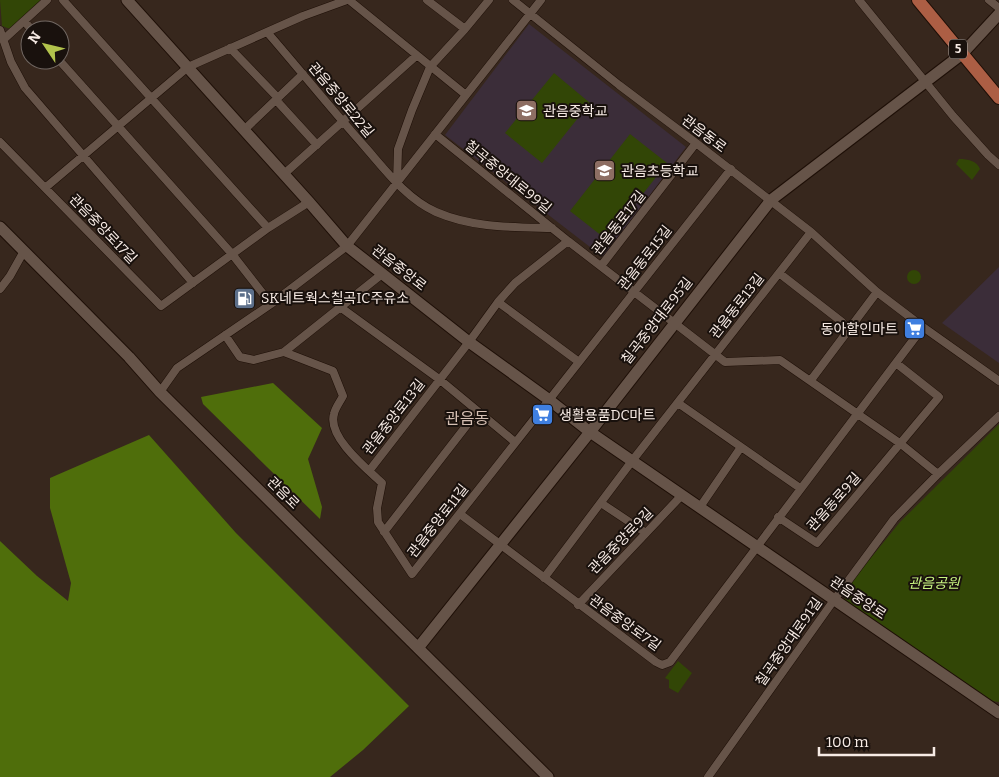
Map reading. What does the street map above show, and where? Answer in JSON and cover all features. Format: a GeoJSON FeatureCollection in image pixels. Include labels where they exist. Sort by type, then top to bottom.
{"type":"FeatureCollection","features":[{"type":"Feature","properties":{"kind":"main road","name":"관음중앙로"},"geometry":{"type":"LineString","coordinates":[[127,0],[309,202],[346,246],[469,342],[590,432],[999,713]]}},
{"type":"Feature","properties":{"kind":"main road","name":"5"},"geometry":{"type":"LineString","coordinates":[[918,0],[999,98]]}},
{"type":"Feature","properties":{"kind":"main road","name":"칠곡중앙대로95길"},"geometry":{"type":"LineString","coordinates":[[418,648],[771,200],[962,54],[999,14]]}},
{"type":"Feature","properties":{"kind":"main road","name":"관음로"},"geometry":{"type":"LineString","coordinates":[[0,227],[129,357],[160,392],[548,777]]}},
{"type":"Feature","properties":{"kind":"street"},"geometry":{"type":"LineString","coordinates":[[25,20],[47,0]]}},
{"type":"Feature","properties":{"kind":"street"},"geometry":{"type":"LineString","coordinates":[[63,0],[268,228]]}},
{"type":"Feature","properties":{"kind":"street"},"geometry":{"type":"LineString","coordinates":[[45,188],[188,67],[303,16],[348,0],[466,95]]}},
{"type":"Feature","properties":{"kind":"street"},"geometry":{"type":"LineString","coordinates":[[427,0],[465,29]]}},
{"type":"Feature","properties":{"kind":"street"},"geometry":{"type":"LineString","coordinates":[[397,183],[398,149],[430,67],[489,0]]}},
{"type":"Feature","properties":{"kind":"street","name":"관음동로"},"geometry":{"type":"LineString","coordinates":[[513,0],[619,85],[811,232],[877,292],[999,381]]}},
{"type":"Feature","properties":{"kind":"street"},"geometry":{"type":"LineString","coordinates":[[160,392],[177,368],[271,304],[346,246],[541,0]]}},
{"type":"Feature","properties":{"kind":"street"},"geometry":{"type":"LineString","coordinates":[[859,0],[953,116],[999,165]]}},
{"type":"Feature","properties":{"kind":"street"},"geometry":{"type":"LineString","coordinates":[[989,0],[999,8]]}},
{"type":"Feature","properties":{"kind":"street"},"geometry":{"type":"LineString","coordinates":[[3,40],[20,25]]}},
{"type":"Feature","properties":{"kind":"street"},"geometry":{"type":"LineString","coordinates":[[0,30],[10,62],[25,88],[193,283]]}},
{"type":"Feature","properties":{"kind":"street","name":"관음중앙로22길"},"geometry":{"type":"LineString","coordinates":[[267,32],[342,122],[397,183]]}},
{"type":"Feature","properties":{"kind":"street"},"geometry":{"type":"LineString","coordinates":[[230,48],[317,145]]}},
{"type":"Feature","properties":{"kind":"street"},"geometry":{"type":"LineString","coordinates":[[284,174],[416,56]]}},
{"type":"Feature","properties":{"kind":"street"},"geometry":{"type":"LineString","coordinates":[[68,70],[232,254],[271,304]]}},
{"type":"Feature","properties":{"kind":"street"},"geometry":{"type":"LineString","coordinates":[[244,130],[303,74]]}},
{"type":"Feature","properties":{"kind":"street","name":"칠곡중앙대로99길"},"geometry":{"type":"LineString","coordinates":[[435,134],[552,228]]}},
{"type":"Feature","properties":{"kind":"street","name":"관음중앙로17길"},"geometry":{"type":"LineString","coordinates":[[0,142],[160,306],[268,228],[309,202]]}},
{"type":"Feature","properties":{"kind":"street","name":"관음동로17길"},"geometry":{"type":"LineString","coordinates":[[552,228],[601,266],[696,143]]}},
{"type":"Feature","properties":{"kind":"street","name":"관음동로15길"},"geometry":{"type":"LineString","coordinates":[[548,399],[731,169]]}},
{"type":"Feature","properties":{"kind":"street","name":"칠곡중앙대로99길"},"geometry":{"type":"LineString","coordinates":[[397,183],[421,204],[437,212],[469,223],[488,226],[552,228]]}},
{"type":"Feature","properties":{"kind":"street","name":"관음동로13길"},"geometry":{"type":"LineString","coordinates":[[601,503],[811,232]]}},
{"type":"Feature","properties":{"kind":"street"},"geometry":{"type":"LineString","coordinates":[[469,342],[514,283],[568,241]]}},
{"type":"Feature","properties":{"kind":"street"},"geometry":{"type":"LineString","coordinates":[[0,289],[10,276],[24,251]]}},
{"type":"Feature","properties":{"kind":"street"},"geometry":{"type":"LineString","coordinates":[[601,266],[715,356]]}},
{"type":"Feature","properties":{"kind":"street","name":"관음동로13길"},"geometry":{"type":"LineString","coordinates":[[779,273],[842,322],[848,330]]}},
{"type":"Feature","properties":{"kind":"street"},"geometry":{"type":"LineString","coordinates":[[225,335],[240,357],[254,360],[284,352],[382,274]]}},
{"type":"Feature","properties":{"kind":"street"},"geometry":{"type":"LineString","coordinates":[[877,292],[811,380],[901,444],[938,474]]}},
{"type":"Feature","properties":{"kind":"street"},"geometry":{"type":"LineString","coordinates":[[498,302],[579,362]]}},
{"type":"Feature","properties":{"kind":"street","name":"관음중앙로13길"},"geometry":{"type":"LineString","coordinates":[[340,308],[439,379]]}},
{"type":"Feature","properties":{"kind":"street"},"geometry":{"type":"LineString","coordinates":[[756,547],[923,327]]}},
{"type":"Feature","properties":{"kind":"street","name":"관음중앙로13길"},"geometry":{"type":"LineString","coordinates":[[369,471],[469,342]]}},
{"type":"Feature","properties":{"kind":"street","name":"관음중앙로11길"},"geometry":{"type":"LineString","coordinates":[[284,352],[333,370],[343,396],[333,415],[341,442],[382,483],[377,508],[378,522],[412,574],[548,399]]}},
{"type":"Feature","properties":{"kind":"street","name":"관음동로13길"},"geometry":{"type":"LineString","coordinates":[[715,356],[725,362],[780,360],[811,380]]}},
{"type":"Feature","properties":{"kind":"street","name":"관음동로9길"},"geometry":{"type":"LineString","coordinates":[[778,517],[817,543],[939,397],[896,363]]}},
{"type":"Feature","properties":{"kind":"street"},"geometry":{"type":"LineString","coordinates":[[439,379],[515,442]]}},
{"type":"Feature","properties":{"kind":"street"},"geometry":{"type":"LineString","coordinates":[[678,403],[800,488]]}},
{"type":"Feature","properties":{"kind":"street"},"geometry":{"type":"LineString","coordinates":[[384,532],[477,412]]}},
{"type":"Feature","properties":{"kind":"street","name":"칠곡중앙대로91길"},"geometry":{"type":"LineString","coordinates":[[708,777],[894,519],[999,416]]}},
{"type":"Feature","properties":{"kind":"street"},"geometry":{"type":"LineString","coordinates":[[700,507],[741,447]]}},
{"type":"Feature","properties":{"kind":"street","name":"관음중앙로9길"},"geometry":{"type":"LineString","coordinates":[[578,605],[682,495]]}},
{"type":"Feature","properties":{"kind":"street"},"geometry":{"type":"LineString","coordinates":[[544,578],[601,503],[646,533]]}},
{"type":"Feature","properties":{"kind":"street","name":"관음중앙로7길"},"geometry":{"type":"LineString","coordinates":[[460,514],[578,605],[656,662],[662,664],[670,662],[756,547]]}},
{"type":"Feature","properties":{"kind":"shaded area"},"geometry":{"type":"Polygon","coordinates":[[[529,24],[686,147],[603,257],[445,135],[529,24]]]}},
{"type":"Feature","properties":{"kind":"shaded area"},"geometry":{"type":"Polygon","coordinates":[[[999,267],[999,363],[942,323],[999,267]]]}},
{"type":"Feature","properties":{"kind":"green space"},"geometry":{"type":"Polygon","coordinates":[[[0,0],[43,0],[10,29],[2,26],[0,0]]]}},
{"type":"Feature","properties":{"kind":"green space"},"geometry":{"type":"Polygon","coordinates":[[[554,73],[590,103],[542,163],[505,133],[554,73]]]}},
{"type":"Feature","properties":{"kind":"green space"},"geometry":{"type":"Polygon","coordinates":[[[630,134],[667,163],[607,240],[570,211],[630,134]]]}},
{"type":"Feature","properties":{"kind":"green space"},"geometry":{"type":"Polygon","coordinates":[[[959,159],[972,161],[979,166],[980,169],[972,180],[956,164],[959,159]]]}},
{"type":"Feature","properties":{"kind":"green space"},"geometry":{"type":"Polygon","coordinates":[[[911,270],[917,270],[921,277],[917,284],[911,284],[907,280],[907,274],[911,270]]]}},
{"type":"Feature","properties":{"kind":"green space"},"geometry":{"type":"Polygon","coordinates":[[[273,383],[322,428],[308,459],[322,507],[320,519],[203,404],[201,397],[273,383]]]}},
{"type":"Feature","properties":{"kind":"green space","name":"관음공원"},"geometry":{"type":"Polygon","coordinates":[[[999,424],[999,702],[992,701],[845,602],[844,591],[900,522],[999,424]]]}},
{"type":"Feature","properties":{"kind":"green space"},"geometry":{"type":"Polygon","coordinates":[[[149,435],[236,533],[409,706],[363,750],[330,777],[0,777],[0,541],[37,576],[68,601],[71,583],[50,508],[50,478],[149,435]]]}},
{"type":"Feature","properties":{"kind":"green space"},"geometry":{"type":"Polygon","coordinates":[[[678,661],[692,673],[678,693],[669,688],[669,680],[665,678],[678,661]]]}},
{"type":"Feature","properties":{"kind":"place","name":"관음중학교"},"geometry":{"type":"Point","coordinates":[527,111]}},
{"type":"Feature","properties":{"kind":"place","name":"관음초등학교"},"geometry":{"type":"Point","coordinates":[605,171]}},
{"type":"Feature","properties":{"kind":"place","name":"SK네트웍스칠곡IC주유소"},"geometry":{"type":"Point","coordinates":[245,298]}},
{"type":"Feature","properties":{"kind":"place","name":"동아할인마트"},"geometry":{"type":"Point","coordinates":[914,329]}},
{"type":"Feature","properties":{"kind":"place","name":"생활용품DC마트"},"geometry":{"type":"Point","coordinates":[543,415]}},
{"type":"Feature","properties":{"kind":"district","name":"관음동"},"geometry":{"type":"Point","coordinates":[467,418]}}]}
